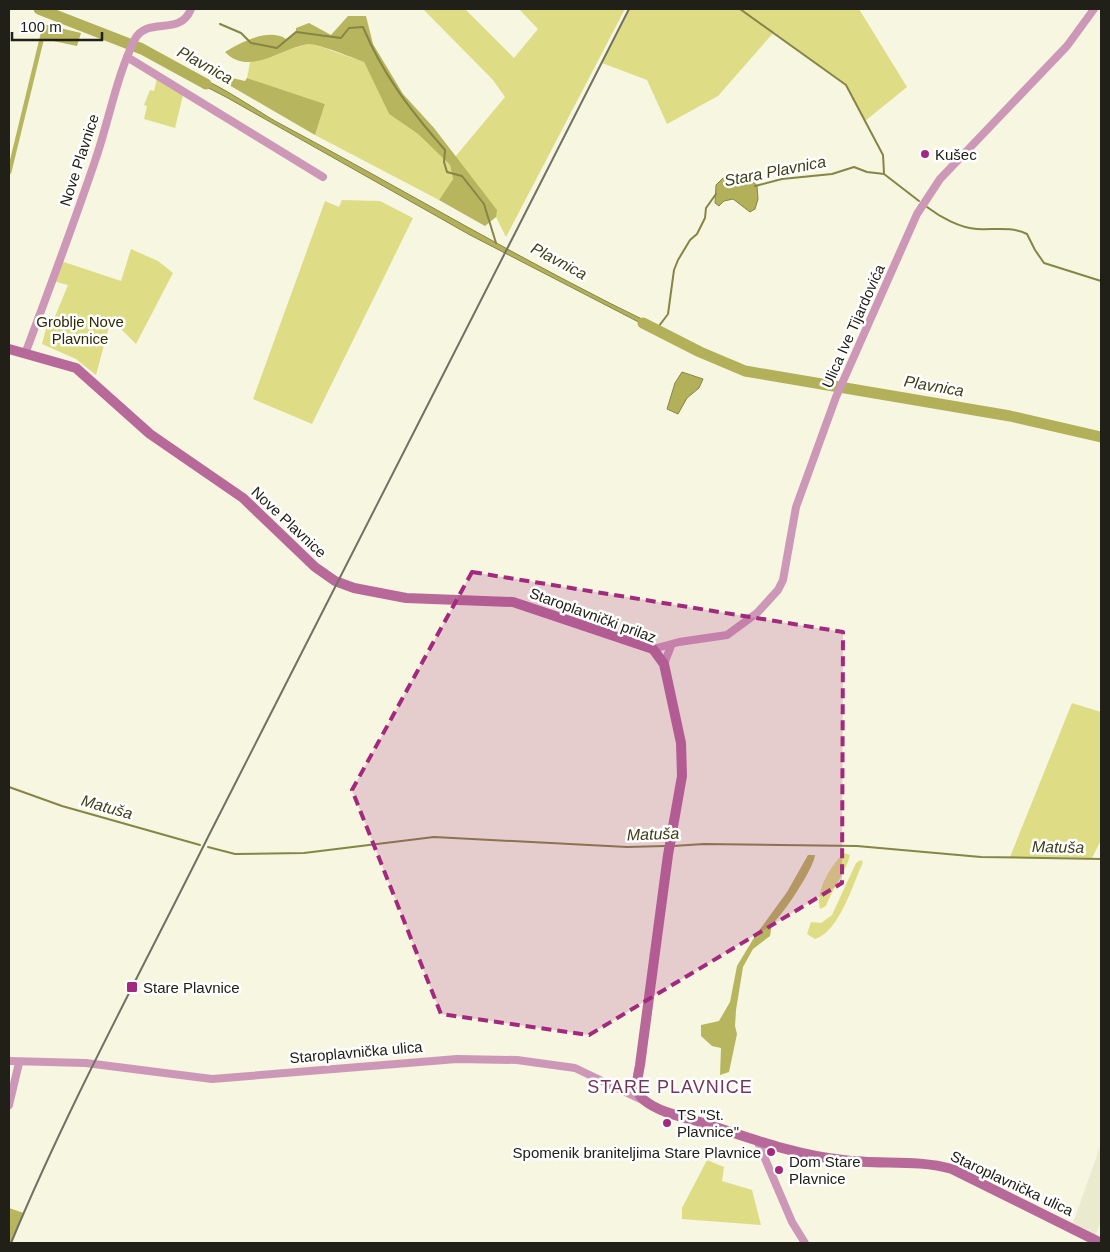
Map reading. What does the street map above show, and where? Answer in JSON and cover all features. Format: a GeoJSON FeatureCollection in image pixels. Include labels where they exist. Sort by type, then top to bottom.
{"type":"FeatureCollection","features":[{"type":"Feature","properties":{"kind":"street","name":"Nove Plavnice"},"geometry":{"type":"LineString","coordinates":[[25,354],[96,160],[128,55],[137,37],[147,28],[180,23],[185,20],[191,9]]}},
{"type":"Feature","properties":{"kind":"street","name":"Ulica Ive Tijardovića"},"geometry":{"type":"LineString","coordinates":[[653,650],[679,642],[727,636],[757,613],[778,590],[783,580],[796,507],[836,397],[917,214],[940,179],[1067,46],[1094,9]]}},
{"type":"Feature","properties":{"kind":"street"},"geometry":{"type":"LineString","coordinates":[[128,55],[323,177]]}},
{"type":"Feature","properties":{"kind":"street","name":"Nove Plavnice"},"geometry":{"type":"LineString","coordinates":[[9,349],[76,368],[150,434],[242,498],[315,567],[336,581]]}},
{"type":"Feature","properties":{"kind":"street","name":"Staroplavnički prilaz"},"geometry":{"type":"LineString","coordinates":[[336,581],[354,588],[406,598],[513,602],[653,650],[664,664],[681,743],[682,776],[668,855],[640,1065],[636,1082]]}},
{"type":"Feature","properties":{"kind":"street"},"geometry":{"type":"LineString","coordinates":[[664,664],[671,646]]}},
{"type":"Feature","properties":{"kind":"street","name":"Staroplavnička ulica"},"geometry":{"type":"LineString","coordinates":[[9,1061],[19,1063],[93,1064],[212,1079],[457,1059],[517,1060],[575,1068],[671,1113],[809,1154],[842,1160],[936,1164],[952,1168],[1101,1243]]}},
{"type":"Feature","properties":{"kind":"street"},"geometry":{"type":"LineString","coordinates":[[9,1105],[19,1063]]}},
{"type":"Feature","properties":{"kind":"street"},"geometry":{"type":"LineString","coordinates":[[618,1088],[627,1088],[636,1082],[637,1090],[644,1101]]}},
{"type":"Feature","properties":{"kind":"street"},"geometry":{"type":"LineString","coordinates":[[757,1140],[792,1222],[805,1243]]}},
{"type":"Feature","properties":{"kind":"highlighted area"},"geometry":{"type":"Polygon","coordinates":[[[472,572],[843,632],[842,883],[589,1035],[441,1014],[352,790],[472,572]]]}},
{"type":"Feature","properties":{"kind":"shaded area"},"geometry":{"type":"Polygon","coordinates":[[[348,16],[366,16],[373,44],[403,94],[434,128],[497,210],[496,217],[485,226],[439,200],[453,179],[450,165],[418,134],[389,114],[364,62],[312,44],[255,62],[244,62],[234,59],[225,52],[238,44],[263,35],[279,36],[286,39],[296,32],[296,28],[309,23],[331,35],[348,16]]]}},
{"type":"Feature","properties":{"kind":"shaded area"},"geometry":{"type":"Polygon","coordinates":[[[43,24],[81,33],[77,46],[44,39],[11,174],[9,173],[9,164],[43,24]]]}},
{"type":"Feature","properties":{"kind":"shaded area"},"geometry":{"type":"Polygon","coordinates":[[[215,74],[245,81],[247,78],[325,104],[315,135],[217,78],[215,74]]]}},
{"type":"Feature","properties":{"kind":"shaded area"},"geometry":{"type":"Polygon","coordinates":[[[193,77],[200,78],[221,88],[275,121],[513,252],[658,327],[656,331],[470,235],[193,80],[193,77]]]}},
{"type":"Feature","properties":{"kind":"shaded area"},"geometry":{"type":"Polygon","coordinates":[[[734,173],[752,180],[757,186],[758,199],[755,209],[750,212],[733,199],[724,201],[719,206],[715,203],[716,185],[724,177],[734,173]]]}},
{"type":"Feature","properties":{"kind":"shaded area"},"geometry":{"type":"Polygon","coordinates":[[[682,372],[703,379],[699,388],[687,398],[678,414],[667,409],[675,383],[682,372]]]}},
{"type":"Feature","properties":{"kind":"shaded area"},"geometry":{"type":"Polygon","coordinates":[[[808,855],[815,855],[804,880],[772,924],[770,936],[753,949],[743,967],[736,1010],[735,1026],[737,1034],[729,1072],[720,1075],[721,1048],[712,1046],[701,1036],[701,1025],[719,1021],[730,1002],[737,966],[755,936],[787,892],[808,855]]]}},
{"type":"Feature","properties":{"kind":"shaded area"},"geometry":{"type":"Polygon","coordinates":[[[1101,1144],[1101,1221],[1094,1239],[1073,1223],[1101,1144]]]}},
{"type":"Feature","properties":{"kind":"shaded area"},"geometry":{"type":"Polygon","coordinates":[[[9,1208],[24,1213],[11,1243],[9,1243],[9,1208]]]}},
{"type":"Feature","properties":{"kind":"green space"},"geometry":{"type":"Polygon","coordinates":[[[423,9],[465,9],[514,58],[538,29],[519,9],[625,9],[506,237],[496,217],[496,209],[455,157],[505,97],[493,80],[423,9]]]}},
{"type":"Feature","properties":{"kind":"green space"},"geometry":{"type":"Polygon","coordinates":[[[629,9],[859,9],[907,87],[865,121],[846,85],[774,32],[718,96],[667,124],[647,80],[602,63],[629,9]]]}},
{"type":"Feature","properties":{"kind":"green space"},"geometry":{"type":"Polygon","coordinates":[[[310,43],[364,62],[389,114],[418,134],[450,165],[453,179],[439,200],[315,135],[325,104],[247,78],[250,62],[310,43]]]}},
{"type":"Feature","properties":{"kind":"green space"},"geometry":{"type":"Polygon","coordinates":[[[158,74],[184,91],[175,128],[144,119],[147,106],[144,105],[150,90],[154,91],[158,74]]]}},
{"type":"Feature","properties":{"kind":"green space"},"geometry":{"type":"Polygon","coordinates":[[[342,200],[380,201],[413,218],[312,424],[253,399],[325,201],[339,207],[342,200]]]}},
{"type":"Feature","properties":{"kind":"green space","name":"Groblje Nove Plavnice"},"geometry":{"type":"Polygon","coordinates":[[[131,249],[158,261],[173,273],[136,344],[111,319],[96,375],[76,359],[42,344],[49,318],[54,319],[68,285],[53,281],[61,261],[121,281],[131,249]]]}},
{"type":"Feature","properties":{"kind":"green space"},"geometry":{"type":"Polygon","coordinates":[[[1072,703],[1101,712],[1101,840],[1092,858],[1010,857],[1072,703]]]}},
{"type":"Feature","properties":{"kind":"green space"},"geometry":{"type":"Polygon","coordinates":[[[844,853],[850,855],[845,868],[826,906],[820,909],[820,894],[825,879],[834,864],[844,853]]]}},
{"type":"Feature","properties":{"kind":"green space"},"geometry":{"type":"Polygon","coordinates":[[[861,860],[863,862],[850,894],[831,927],[824,935],[815,939],[807,934],[811,922],[821,923],[832,915],[856,863],[861,860]]]}},
{"type":"Feature","properties":{"kind":"green space"},"geometry":{"type":"Polygon","coordinates":[[[707,1160],[724,1167],[722,1181],[752,1190],[761,1225],[682,1219],[682,1208],[707,1160]]]}},
{"type":"Feature","properties":{"kind":"waterway","name":"Plavnica"},"geometry":{"type":"LineString","coordinates":[[39,9],[142,49],[206,84]]}},
{"type":"Feature","properties":{"kind":"waterway"},"geometry":{"type":"LineString","coordinates":[[740,9],[846,85],[883,155],[884,173]]}},
{"type":"Feature","properties":{"kind":"waterway","name":"Stara Plavnica"},"geometry":{"type":"LineString","coordinates":[[220,24],[241,33],[251,43],[277,48],[296,32],[341,38],[349,28],[363,27],[389,77],[445,150],[444,162],[447,172],[462,176],[484,204],[496,243]]}},
{"type":"Feature","properties":{"kind":"waterway","name":"Stara Plavnica"},"geometry":{"type":"LineString","coordinates":[[755,186],[782,179],[832,174],[854,167],[867,172],[884,174],[919,201]]}},
{"type":"Feature","properties":{"kind":"waterway","name":"Stara Plavnica"},"geometry":{"type":"LineString","coordinates":[[656,330],[668,314],[674,270],[678,260],[690,240],[697,234],[705,218],[706,208],[716,194]]}},
{"type":"Feature","properties":{"kind":"waterway","name":"Stara Plavnica"},"geometry":{"type":"LineString","coordinates":[[927,207],[944,218],[964,227],[1009,229],[1027,234],[1044,263],[1101,281]]}},
{"type":"Feature","properties":{"kind":"waterway","name":"Plavnica"},"geometry":{"type":"LineString","coordinates":[[643,323],[700,352],[745,371],[1010,416],[1101,437]]}},
{"type":"Feature","properties":{"kind":"waterway","name":"Matuša"},"geometry":{"type":"LineString","coordinates":[[9,787],[62,806],[200,845]]}},
{"type":"Feature","properties":{"kind":"waterway","name":"Matuša"},"geometry":{"type":"LineString","coordinates":[[208,847],[235,854],[304,853],[434,837],[627,847],[665,846]]}},
{"type":"Feature","properties":{"kind":"waterway","name":"Matuša"},"geometry":{"type":"LineString","coordinates":[[673,846],[704,844],[857,846],[981,857],[1101,859]]}},
{"type":"Feature","properties":{"kind":"railway"},"geometry":{"type":"LineString","coordinates":[[11,1243],[33,1191],[106,1039],[629,9]]}},
{"type":"Feature","properties":{"kind":"place","name":"Kušec"},"geometry":{"type":"Point","coordinates":[925,154]}},
{"type":"Feature","properties":{"kind":"place","name":"Stare Plavnice"},"geometry":{"type":"Point","coordinates":[132,987]}},
{"type":"Feature","properties":{"kind":"place","name":"TS \"St. Plavnice\""},"geometry":{"type":"Point","coordinates":[667,1123]}},
{"type":"Feature","properties":{"kind":"place","name":"Spomenik braniteljima Stare Plavnice"},"geometry":{"type":"Point","coordinates":[771,1152]}},
{"type":"Feature","properties":{"kind":"place","name":"Dom Stare Plavnice"},"geometry":{"type":"Point","coordinates":[779,1170]}},
{"type":"Feature","properties":{"kind":"district","name":"STARE PLAVNICE"},"geometry":{"type":"Point","coordinates":[670,1087]}}]}
